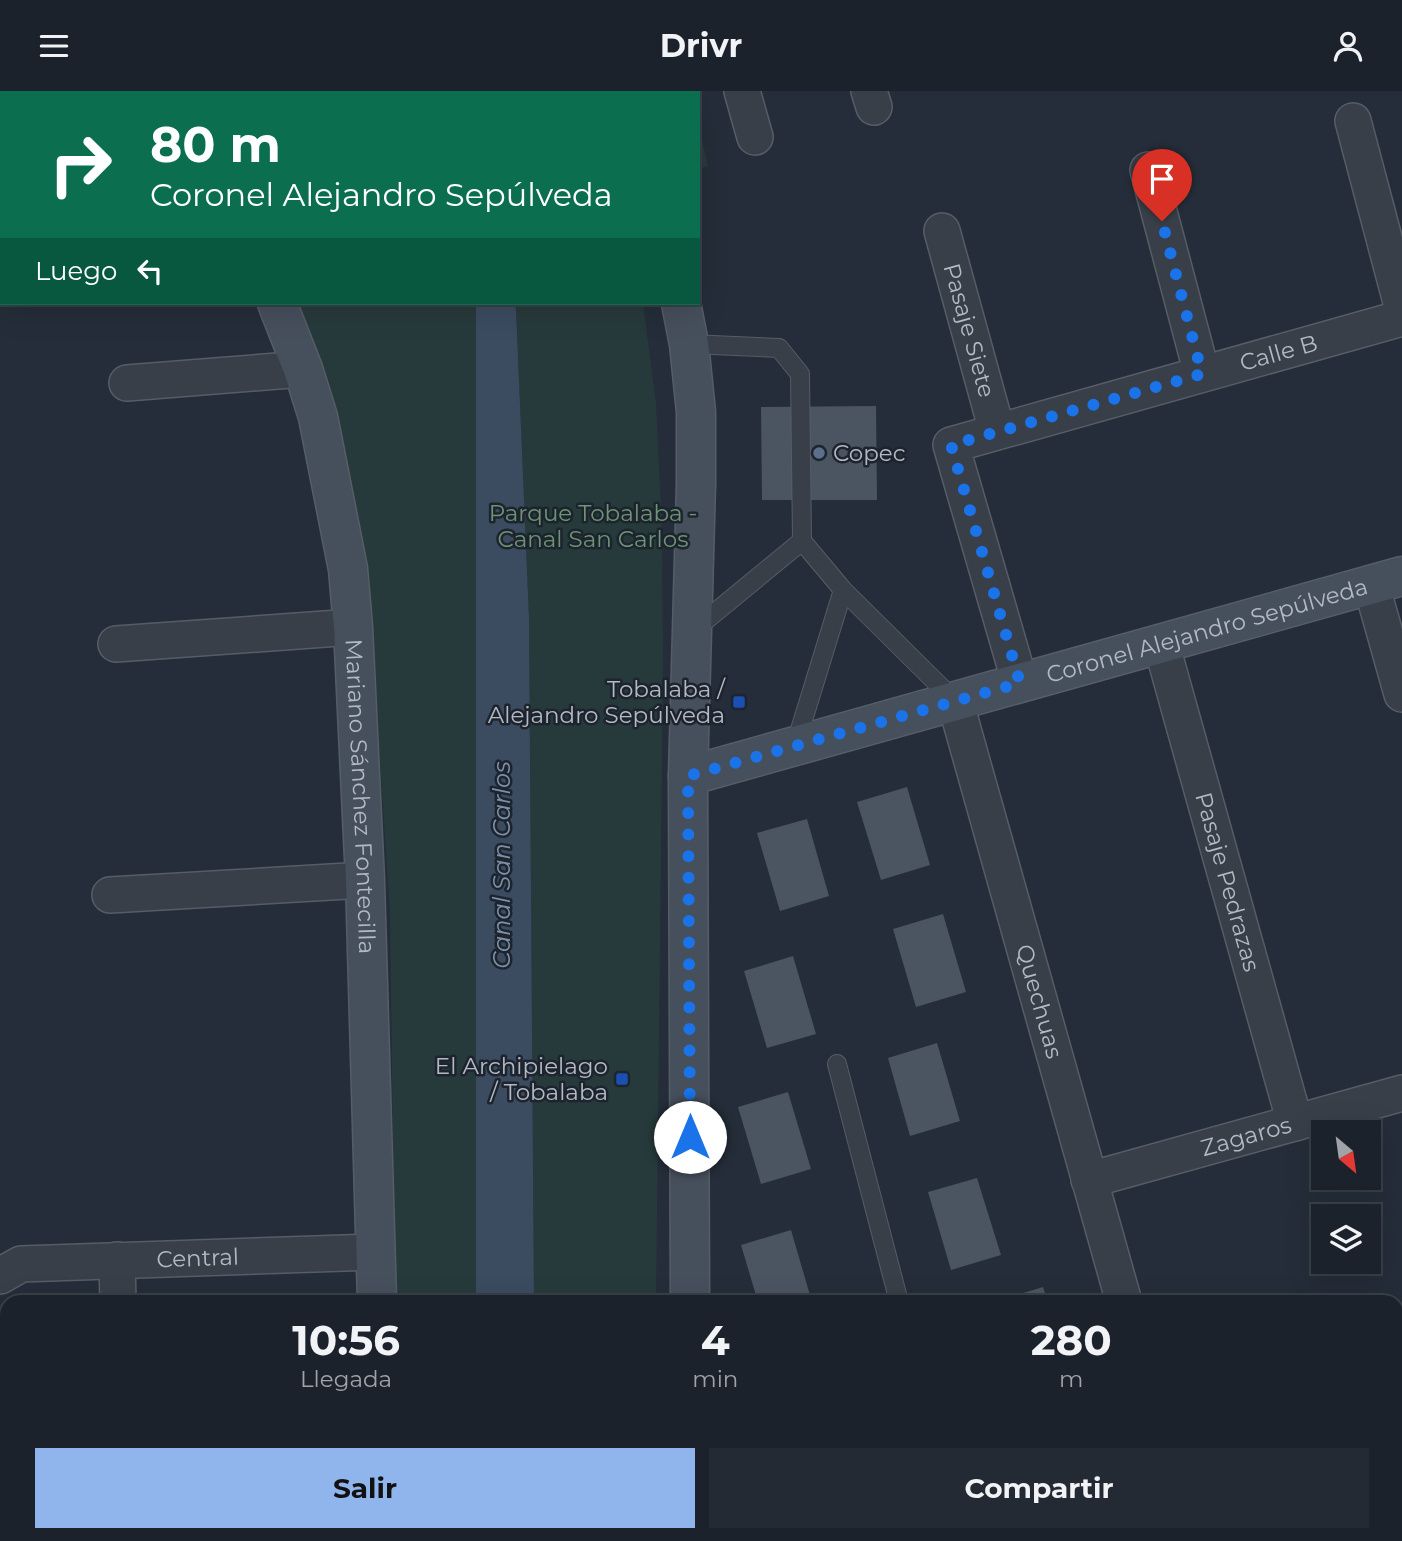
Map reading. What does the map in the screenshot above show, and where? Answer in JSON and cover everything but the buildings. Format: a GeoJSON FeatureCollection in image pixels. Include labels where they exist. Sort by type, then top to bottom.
{"type":"FeatureCollection","features":[{"type":"Feature","properties":{"kind":"street"},"geometry":{"type":"LineString","coordinates":[[741,91],[755,137]]}},
{"type":"Feature","properties":{"kind":"street"},"geometry":{"type":"LineString","coordinates":[[1353,121],[1402,306]]}},
{"type":"Feature","properties":{"kind":"street"},"geometry":{"type":"LineString","coordinates":[[1148,170],[1202,374]]}},
{"type":"Feature","properties":{"kind":"street","name":"Pasaje Siete"},"geometry":{"type":"LineString","coordinates":[[942,230],[997,431]]}},
{"type":"Feature","properties":{"kind":"street","name":"Mariano Sánchez Fontecilla"},"geometry":{"type":"LineString","coordinates":[[278,305],[303,369],[318,417],[348,569],[365,880],[377,1295]]}},
{"type":"Feature","properties":{"kind":"street"},"geometry":{"type":"LineString","coordinates":[[681,305],[689,344],[696,412],[688,776],[690,1295]]}},
{"type":"Feature","properties":{"kind":"street","name":"Calle B"},"geometry":{"type":"LineString","coordinates":[[1020,683],[951,445],[1402,318]]}},
{"type":"Feature","properties":{"kind":"street"},"geometry":{"type":"LineString","coordinates":[[127,383],[303,369]]}},
{"type":"Feature","properties":{"kind":"street"},"geometry":{"type":"LineString","coordinates":[[1387,580],[1402,694]]}},
{"type":"Feature","properties":{"kind":"street","name":"Coronel Alejandro Sepúlveda"},"geometry":{"type":"LineString","coordinates":[[688,776],[1387,580]]}},
{"type":"Feature","properties":{"kind":"street"},"geometry":{"type":"LineString","coordinates":[[116,644],[353,627]]}},
{"type":"Feature","properties":{"kind":"street","name":"Pasaje Pedrazas"},"geometry":{"type":"LineString","coordinates":[[1161,643],[1295,1123]]}},
{"type":"Feature","properties":{"kind":"street","name":"Quechuas"},"geometry":{"type":"LineString","coordinates":[[955,701],[1122,1295]]}},
{"type":"Feature","properties":{"kind":"street"},"geometry":{"type":"LineString","coordinates":[[110,895],[365,880]]}},
{"type":"Feature","properties":{"kind":"street","name":"Zagaros"},"geometry":{"type":"LineString","coordinates":[[1089,1179],[1402,1093]]}},
{"type":"Feature","properties":{"kind":"street","name":"Central"},"geometry":{"type":"LineString","coordinates":[[7,1263],[375,1252]]}},
{"type":"Feature","properties":{"kind":"street"},"geometry":{"type":"LineString","coordinates":[[117,1259],[118,1295]]}},
{"type":"Feature","properties":{"kind":"lane"},"geometry":{"type":"LineString","coordinates":[[689,344],[779,348],[800,374],[803,541],[844,590],[955,701]]}},
{"type":"Feature","properties":{"kind":"lane"},"geometry":{"type":"LineString","coordinates":[[693,632],[803,541]]}},
{"type":"Feature","properties":{"kind":"lane"},"geometry":{"type":"LineString","coordinates":[[795,746],[844,590]]}},
{"type":"Feature","properties":{"kind":"lane"},"geometry":{"type":"LineString","coordinates":[[837,1065],[897,1295]]}},
{"type":"Feature","properties":{"kind":"green space"},"geometry":{"type":"Polygon","coordinates":[[[700,131],[708,166],[700,168],[700,131]]]}},
{"type":"Feature","properties":{"kind":"green space"},"geometry":{"type":"Polygon","coordinates":[[[297,305],[476,305],[476,1295],[395,1295],[390,913],[374,668],[335,406],[297,305]]]}},
{"type":"Feature","properties":{"kind":"green space","name":"Parque Tobalaba - Canal San Carlos"},"geometry":{"type":"Polygon","coordinates":[[[515,305],[643,305],[656,404],[662,529],[656,1295],[534,1295],[529,618],[515,305]]]}},
{"type":"Feature","properties":{"kind":"water","name":"Canal San Carlos"},"geometry":{"type":"Polygon","coordinates":[[[476,305],[515,305],[529,618],[534,1295],[476,1295],[476,305]]]}},
{"type":"Feature","properties":{"kind":"place","name":"Copec"},"geometry":{"type":"Point","coordinates":[819,453]}},
{"type":"Feature","properties":{"kind":"place","name":"Tobalaba / Alejandro Sepúlveda"},"geometry":{"type":"Point","coordinates":[739,702]}},
{"type":"Feature","properties":{"kind":"place","name":"El Archipielago / Tobalaba"},"geometry":{"type":"Point","coordinates":[622,1079]}},
{"type":"Feature","properties":{"kind":"route"},"geometry":{"type":"LineString","coordinates":[[690,1137],[688,776],[1020,683],[951,445],[1202,374],[1162,221]]}}]}
